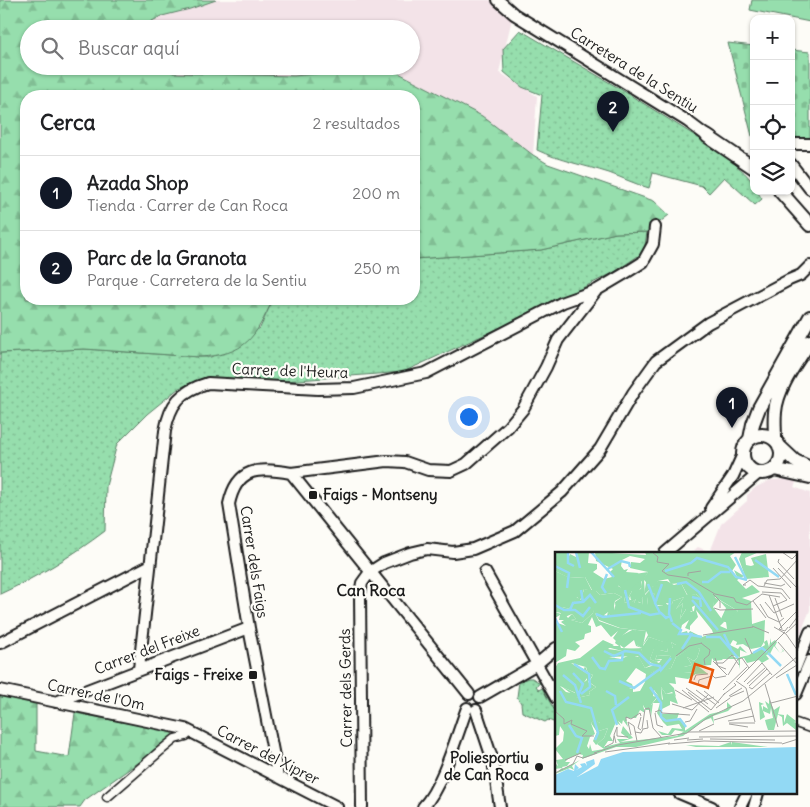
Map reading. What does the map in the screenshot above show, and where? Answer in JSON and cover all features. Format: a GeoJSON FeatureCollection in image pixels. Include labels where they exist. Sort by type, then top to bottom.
{"type":"FeatureCollection","features":[{"type":"Feature","properties":{"kind":"street","name":"Carretera de la Sentiu"},"geometry":{"type":"LineString","coordinates":[[498,0],[514,14],[687,121],[750,165]]}},
{"type":"Feature","properties":{"kind":"street"},"geometry":{"type":"LineString","coordinates":[[795,144],[810,144]]}},
{"type":"Feature","properties":{"kind":"street"},"geometry":{"type":"LineString","coordinates":[[795,169],[810,188]]}},
{"type":"Feature","properties":{"kind":"street"},"geometry":{"type":"LineString","coordinates":[[784,195],[810,225]]}},
{"type":"Feature","properties":{"kind":"street","name":"Carrer de l'Heura"},"geometry":{"type":"LineString","coordinates":[[139,669],[164,431],[168,414],[176,400],[194,387],[208,384],[354,388],[426,373],[563,302],[597,290],[643,262],[653,244],[655,227]]}},
{"type":"Feature","properties":{"kind":"street"},"geometry":{"type":"LineString","coordinates":[[370,572],[384,563],[410,553],[427,549],[453,552],[473,549],[515,531],[562,492],[600,449],[633,393],[656,360],[708,324],[789,280],[805,276],[810,266]]}},
{"type":"Feature","properties":{"kind":"street","name":"Carrer dels Faigs"},"geometry":{"type":"LineString","coordinates":[[278,777],[232,530],[229,504],[232,489],[244,475],[260,470],[292,473],[387,461],[405,462],[428,470],[451,471],[466,464],[508,427],[523,409],[546,367],[558,340],[597,290]]}},
{"type":"Feature","properties":{"kind":"street"},"geometry":{"type":"LineString","coordinates":[[705,518],[733,476],[744,454],[745,446],[750,439],[759,408],[810,317]]}},
{"type":"Feature","properties":{"kind":"street"},"geometry":{"type":"LineString","coordinates":[[744,454],[747,465],[760,472],[774,469],[781,458],[777,443],[774,411],[785,382],[810,341]]}},
{"type":"Feature","properties":{"kind":"street"},"geometry":{"type":"LineString","coordinates":[[750,439],[763,435],[777,443],[796,462],[810,468]]}},
{"type":"Feature","properties":{"kind":"street"},"geometry":{"type":"LineString","coordinates":[[774,469],[810,477]]}},
{"type":"Feature","properties":{"kind":"street"},"geometry":{"type":"LineString","coordinates":[[665,552],[760,472]]}},
{"type":"Feature","properties":{"kind":"street"},"geometry":{"type":"LineString","coordinates":[[292,473],[469,694]]}},
{"type":"Feature","properties":{"kind":"street"},"geometry":{"type":"LineString","coordinates":[[0,643],[149,566]]}},
{"type":"Feature","properties":{"kind":"street","name":"Carrer dels Gerds"},"geometry":{"type":"LineString","coordinates":[[362,807],[360,594],[362,583],[370,572]]}},
{"type":"Feature","properties":{"kind":"street"},"geometry":{"type":"LineString","coordinates":[[486,572],[555,696]]}},
{"type":"Feature","properties":{"kind":"street","name":"Carrer del Freixe"},"geometry":{"type":"LineString","coordinates":[[56,702],[249,628]]}},
{"type":"Feature","properties":{"kind":"street"},"geometry":{"type":"LineString","coordinates":[[798,663],[810,632]]}},
{"type":"Feature","properties":{"kind":"street"},"geometry":{"type":"LineString","coordinates":[[480,697],[537,664],[555,649]]}},
{"type":"Feature","properties":{"kind":"street"},"geometry":{"type":"LineString","coordinates":[[798,689],[810,661]]}},
{"type":"Feature","properties":{"kind":"street","name":"Carrer de l'Om"},"geometry":{"type":"LineString","coordinates":[[0,690],[188,730]]}},
{"type":"Feature","properties":{"kind":"street"},"geometry":{"type":"LineString","coordinates":[[423,807],[437,786],[471,709],[481,704],[480,697],[475,693],[469,694],[464,700],[471,709],[493,761],[500,807]]}},
{"type":"Feature","properties":{"kind":"street"},"geometry":{"type":"LineString","coordinates":[[798,724],[810,728]]}},
{"type":"Feature","properties":{"kind":"street"},"geometry":{"type":"LineString","coordinates":[[108,797],[159,752],[176,740],[186,736],[188,730]]}},
{"type":"Feature","properties":{"kind":"street","name":"Carrer del Xiprer"},"geometry":{"type":"LineString","coordinates":[[188,730],[338,807]]}},
{"type":"Feature","properties":{"kind":"street"},"geometry":{"type":"LineString","coordinates":[[680,794],[712,807]]}},
{"type":"Feature","properties":{"kind":"street"},"geometry":{"type":"LineString","coordinates":[[740,807],[746,794]]}},
{"type":"Feature","properties":{"kind":"street"},"geometry":{"type":"LineString","coordinates":[[754,807],[758,794]]}},
{"type":"Feature","properties":{"kind":"shaded area"},"geometry":{"type":"Polygon","coordinates":[[[216,0],[490,0],[512,19],[499,72],[537,96],[533,155],[482,116],[403,75],[420,75],[420,20],[154,20],[216,0]]]}},
{"type":"Feature","properties":{"kind":"shaded area"},"geometry":{"type":"Polygon","coordinates":[[[254,75],[304,75],[294,76],[254,75]]]}},
{"type":"Feature","properties":{"kind":"shaded area"},"geometry":{"type":"Polygon","coordinates":[[[788,479],[797,481],[794,487],[810,493],[810,610],[798,640],[798,552],[710,552],[721,524],[747,501],[747,495],[756,487],[771,480],[788,479]]]}},
{"type":"Feature","properties":{"kind":"shaded area"},"geometry":{"type":"Polygon","coordinates":[[[698,547],[710,552],[692,552],[698,547]]]}},
{"type":"Feature","properties":{"kind":"green space"},"geometry":{"type":"Polygon","coordinates":[[[0,0],[216,0],[154,20],[20,20],[20,75],[403,75],[482,116],[533,155],[548,164],[654,201],[669,215],[647,232],[616,233],[541,250],[420,259],[420,90],[20,90],[20,305],[270,305],[254,334],[247,342],[228,353],[215,356],[199,357],[84,349],[0,353],[0,0]]]}},
{"type":"Feature","properties":{"kind":"green space"},"geometry":{"type":"Polygon","coordinates":[[[752,0],[810,0],[810,22],[795,19],[795,15],[775,15],[750,10],[752,0]]]}},
{"type":"Feature","properties":{"kind":"green space"},"geometry":{"type":"Polygon","coordinates":[[[520,30],[622,90],[729,157],[750,180],[750,195],[760,195],[762,199],[755,205],[724,177],[709,193],[702,186],[653,173],[649,188],[537,150],[542,95],[522,87],[504,72],[503,49],[520,30]]]}},
{"type":"Feature","properties":{"kind":"green space"},"geometry":{"type":"Polygon","coordinates":[[[728,43],[750,46],[750,128],[728,43]]]}},
{"type":"Feature","properties":{"kind":"green space"},"geometry":{"type":"Polygon","coordinates":[[[795,50],[810,52],[810,141],[795,139],[795,50]]]}},
{"type":"Feature","properties":{"kind":"green space"},"geometry":{"type":"Polygon","coordinates":[[[647,232],[644,252],[613,273],[403,372],[272,382],[206,377],[179,388],[147,414],[117,444],[106,486],[105,531],[54,566],[0,594],[0,353],[84,349],[211,357],[260,328],[270,305],[420,305],[420,259],[541,250],[616,233],[647,232]]]}},
{"type":"Feature","properties":{"kind":"green space"},"geometry":{"type":"Polygon","coordinates":[[[532,678],[540,683],[536,686],[539,690],[542,688],[555,711],[555,723],[548,720],[545,722],[522,712],[521,703],[517,697],[519,682],[532,678]]]}},
{"type":"Feature","properties":{"kind":"green space"},"geometry":{"type":"Polygon","coordinates":[[[0,695],[36,703],[36,751],[69,757],[75,713],[170,731],[175,737],[85,800],[80,807],[0,807],[0,695]]]}},
{"type":"Feature","properties":{"kind":"place","name":"Parc de la Granota"},"geometry":{"type":"Point","coordinates":[613,132]}},
{"type":"Feature","properties":{"kind":"place","name":"Azada Shop"},"geometry":{"type":"Point","coordinates":[732,428]}},
{"type":"Feature","properties":{"kind":"place","name":"Faigs - Montseny"},"geometry":{"type":"Point","coordinates":[313,495]}},
{"type":"Feature","properties":{"kind":"place","name":"Faigs - Freixe"},"geometry":{"type":"Point","coordinates":[253,675]}},
{"type":"Feature","properties":{"kind":"place","name":"Poliesportiu de Can Roca"},"geometry":{"type":"Point","coordinates":[539,767]}},
{"type":"Feature","properties":{"kind":"district","name":"Can Roca"},"geometry":{"type":"Point","coordinates":[371,590]}}]}
